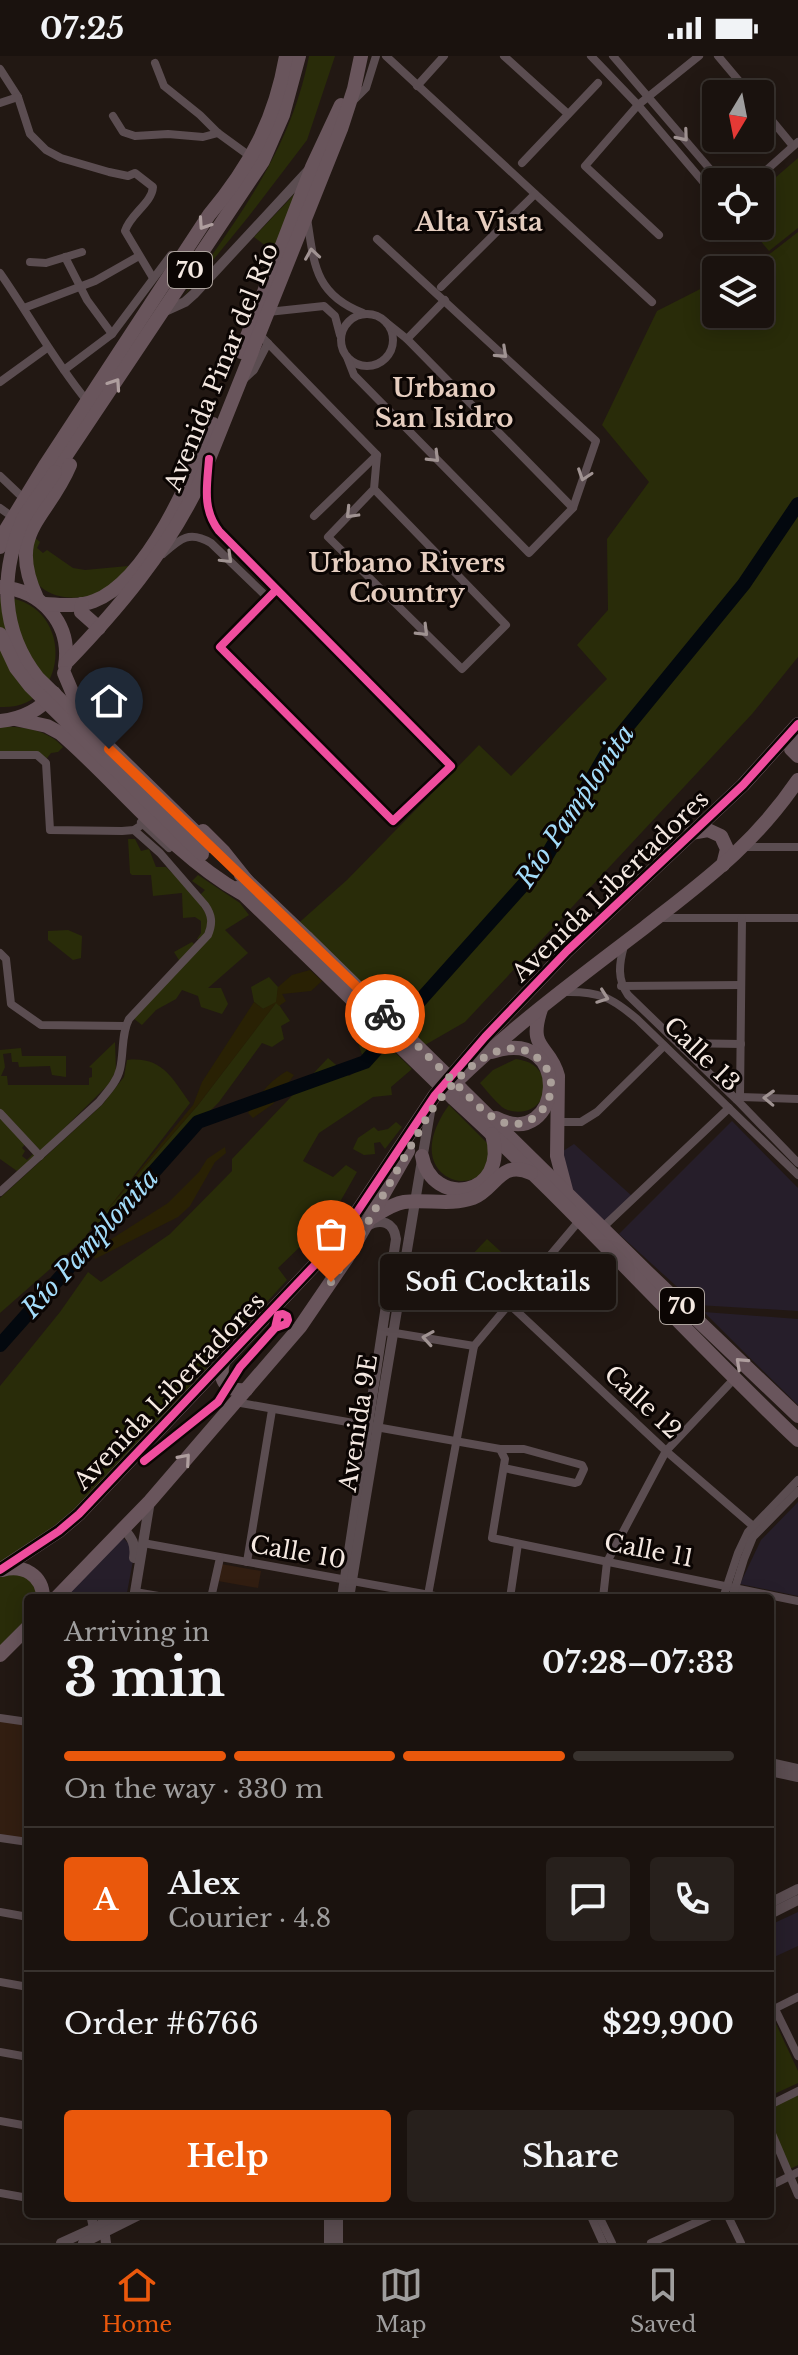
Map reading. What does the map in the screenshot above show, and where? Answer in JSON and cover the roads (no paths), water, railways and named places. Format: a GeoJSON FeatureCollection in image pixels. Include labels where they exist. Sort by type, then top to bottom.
{"type":"FeatureCollection","features":[{"type":"Feature","properties":{"kind":"main road","name":"70"},"geometry":{"type":"LineString","coordinates":[[0,547],[16,512],[62,438],[209,215],[251,157],[269,120],[286,56]]}},
{"type":"Feature","properties":{"kind":"main road","name":"70"},"geometry":{"type":"LineString","coordinates":[[206,850],[26,663],[12,635],[4,602],[4,584],[9,554],[24,517],[263,161],[283,115],[299,56]]}},
{"type":"Feature","properties":{"kind":"main road","name":"Avenida Pinar del Río"},"geometry":{"type":"LineString","coordinates":[[0,587],[18,590],[41,601],[82,604],[94,601],[123,581],[163,530],[177,506],[209,432],[312,167],[340,107],[352,56]]}},
{"type":"Feature","properties":{"kind":"main road","name":"Avenida Pinar del Río"},"geometry":{"type":"LineString","coordinates":[[8,720],[35,711],[55,692],[65,668],[151,565],[189,506],[238,384],[263,338],[268,312],[350,103],[361,56]]}},
{"type":"Feature","properties":{"kind":"main road"},"geometry":{"type":"LineString","coordinates":[[85,428],[68,471],[30,531],[26,544],[26,569],[41,601],[63,631],[65,668],[73,695],[83,711],[224,852],[245,887]]}},
{"type":"Feature","properties":{"kind":"main road"},"geometry":{"type":"LineString","coordinates":[[2,516],[41,457],[62,438]]}},
{"type":"Feature","properties":{"kind":"main road"},"geometry":{"type":"LineString","coordinates":[[82,604],[81,612],[99,628]]}},
{"type":"Feature","properties":{"kind":"main road","name":"70"},"geometry":{"type":"LineString","coordinates":[[0,634],[11,659],[30,686],[245,887],[457,1094],[492,1134],[798,1440]]}},
{"type":"Feature","properties":{"kind":"main road"},"geometry":{"type":"LineString","coordinates":[[8,720],[52,728],[222,882],[245,887]]}},
{"type":"Feature","properties":{"kind":"main road"},"geometry":{"type":"LineString","coordinates":[[795,728],[791,749],[798,756]]}},
{"type":"Feature","properties":{"kind":"main road","name":"Avenida Libertadores"},"geometry":{"type":"LineString","coordinates":[[0,1571],[79,1514],[223,1362],[333,1245],[435,1095],[485,1037],[567,951],[743,785],[795,728]]}},
{"type":"Feature","properties":{"kind":"main road","name":"Avenida Libertadores"},"geometry":{"type":"LineString","coordinates":[[60,1594],[150,1501],[300,1327],[347,1258],[430,1112],[445,1093],[541,1009],[720,869],[768,821],[798,780]]}},
{"type":"Feature","properties":{"kind":"main road"},"geometry":{"type":"LineString","coordinates":[[690,834],[708,830],[721,836],[727,849],[720,869]]}},
{"type":"Feature","properties":{"kind":"main road"},"geometry":{"type":"LineString","coordinates":[[541,1009],[536,1035],[557,1072],[558,1161],[567,1194]]}},
{"type":"Feature","properties":{"kind":"main road"},"geometry":{"type":"LineString","coordinates":[[483,1110],[508,1123],[527,1122],[546,1105],[551,1085],[544,1065],[526,1051],[505,1048],[485,1055]]}},
{"type":"Feature","properties":{"kind":"main road","name":"70"},"geometry":{"type":"LineString","coordinates":[[457,1094],[483,1110],[798,1416]]}},
{"type":"Feature","properties":{"kind":"main road"},"geometry":{"type":"LineString","coordinates":[[422,1156],[426,1171],[437,1182],[452,1189],[468,1188],[486,1177],[494,1166],[496,1150],[492,1134]]}},
{"type":"Feature","properties":{"kind":"main road"},"geometry":{"type":"LineString","coordinates":[[368,1223],[393,1205],[474,1197],[513,1169],[535,1175]]}},
{"type":"Feature","properties":{"kind":"main road"},"geometry":{"type":"LineString","coordinates":[[223,1362],[222,1380],[237,1391],[246,1390]]}},
{"type":"Feature","properties":{"kind":"main road"},"geometry":{"type":"LineString","coordinates":[[0,1571],[25,1570],[36,1577],[43,1594]]}},
{"type":"Feature","properties":{"kind":"main road"},"geometry":{"type":"LineString","coordinates":[[0,1655],[24,1631]]}},
{"type":"Feature","properties":{"kind":"street"},"geometry":{"type":"LineString","coordinates":[[350,103],[366,88],[376,56]]}},
{"type":"Feature","properties":{"kind":"street"},"geometry":{"type":"LineString","coordinates":[[386,56],[652,302]]}},
{"type":"Feature","properties":{"kind":"street"},"geometry":{"type":"LineString","coordinates":[[417,86],[444,56]]}},
{"type":"Feature","properties":{"kind":"street"},"geometry":{"type":"LineString","coordinates":[[504,56],[568,114]]}},
{"type":"Feature","properties":{"kind":"street"},"geometry":{"type":"LineString","coordinates":[[591,56],[644,101],[708,168]]}},
{"type":"Feature","properties":{"kind":"street"},"geometry":{"type":"LineString","coordinates":[[613,56],[702,178]]}},
{"type":"Feature","properties":{"kind":"street"},"geometry":{"type":"LineString","coordinates":[[659,235],[585,166],[644,101],[699,56]]}},
{"type":"Feature","properties":{"kind":"street"},"geometry":{"type":"LineString","coordinates":[[718,56],[738,80]]}},
{"type":"Feature","properties":{"kind":"street"},"geometry":{"type":"LineString","coordinates":[[155,63],[164,86],[251,157]]}},
{"type":"Feature","properties":{"kind":"street"},"geometry":{"type":"LineString","coordinates":[[0,69],[18,97],[30,134],[46,150],[61,158],[109,172],[128,176],[135,173],[154,190],[126,227],[127,237],[153,278]]}},
{"type":"Feature","properties":{"kind":"street"},"geometry":{"type":"LineString","coordinates":[[522,163],[598,83]]}},
{"type":"Feature","properties":{"kind":"street"},"geometry":{"type":"LineString","coordinates":[[0,103],[18,97]]}},
{"type":"Feature","properties":{"kind":"street"},"geometry":{"type":"LineString","coordinates":[[113,116],[123,132],[135,136],[168,134],[203,137],[218,133]]}},
{"type":"Feature","properties":{"kind":"street"},"geometry":{"type":"LineString","coordinates":[[769,168],[796,144],[774,121]]}},
{"type":"Feature","properties":{"kind":"street"},"geometry":{"type":"LineString","coordinates":[[163,312],[194,294],[312,167]]}},
{"type":"Feature","properties":{"kind":"street"},"geometry":{"type":"LineString","coordinates":[[441,287],[535,194]]}},
{"type":"Feature","properties":{"kind":"street"},"geometry":{"type":"LineString","coordinates":[[306,216],[317,274],[344,304],[363,314],[375,315],[407,339],[573,508]]}},
{"type":"Feature","properties":{"kind":"street"},"geometry":{"type":"LineString","coordinates":[[347,357],[354,375],[529,553],[573,508],[596,441],[377,239]]}},
{"type":"Feature","properties":{"kind":"street"},"geometry":{"type":"LineString","coordinates":[[30,262],[46,263],[82,252]]}},
{"type":"Feature","properties":{"kind":"street"},"geometry":{"type":"LineString","coordinates":[[64,370],[112,334],[171,255]]}},
{"type":"Feature","properties":{"kind":"street"},"geometry":{"type":"LineString","coordinates":[[24,308],[80,287],[139,256]]}},
{"type":"Feature","properties":{"kind":"street"},"geometry":{"type":"LineString","coordinates":[[65,257],[80,287],[112,334]]}},
{"type":"Feature","properties":{"kind":"street"},"geometry":{"type":"LineString","coordinates":[[0,273],[47,348],[87,401]]}},
{"type":"Feature","properties":{"kind":"street"},"geometry":{"type":"LineString","coordinates":[[407,339],[445,300]]}},
{"type":"Feature","properties":{"kind":"street"},"geometry":{"type":"LineString","coordinates":[[268,312],[324,306],[335,316],[342,351],[361,366],[384,360],[389,354],[393,338],[387,323]]}},
{"type":"Feature","properties":{"kind":"street"},"geometry":{"type":"LineString","coordinates":[[340,335],[348,321],[363,314]]}},
{"type":"Feature","properties":{"kind":"street"},"geometry":{"type":"LineString","coordinates":[[263,338],[377,455],[374,489],[328,537],[462,669],[506,625],[374,489]]}},
{"type":"Feature","properties":{"kind":"street"},"geometry":{"type":"LineString","coordinates":[[2,376],[47,348]]}},
{"type":"Feature","properties":{"kind":"street"},"geometry":{"type":"LineString","coordinates":[[314,516],[377,455]]}},
{"type":"Feature","properties":{"kind":"street"},"geometry":{"type":"LineString","coordinates":[[209,459],[206,501],[212,522],[451,766],[393,821],[220,647],[276,590]]}},
{"type":"Feature","properties":{"kind":"street"},"geometry":{"type":"LineString","coordinates":[[0,476],[19,494]]}},
{"type":"Feature","properties":{"kind":"street"},"geometry":{"type":"LineString","coordinates":[[151,565],[180,540],[190,536],[201,537],[268,598]]}},
{"type":"Feature","properties":{"kind":"street"},"geometry":{"type":"LineString","coordinates":[[254,585],[263,577]]}},
{"type":"Feature","properties":{"kind":"street"},"geometry":{"type":"LineString","coordinates":[[78,749],[95,773],[143,824],[183,858],[222,882]]}},
{"type":"Feature","properties":{"kind":"street"},"geometry":{"type":"LineString","coordinates":[[0,755],[37,755],[43,758],[46,763],[50,830],[134,830],[143,824]]}},
{"type":"Feature","properties":{"kind":"street"},"geometry":{"type":"LineString","coordinates":[[0,1192],[111,1088],[119,1073],[125,1026],[129,1019],[208,935],[212,922],[210,913],[160,853],[134,830]]}},
{"type":"Feature","properties":{"kind":"street"},"geometry":{"type":"LineString","coordinates":[[744,847],[798,847]]}},
{"type":"Feature","properties":{"kind":"street"},"geometry":{"type":"LineString","coordinates":[[657,918],[798,918]]}},
{"type":"Feature","properties":{"kind":"street"},"geometry":{"type":"LineString","coordinates":[[742,918],[739,1099],[798,1099]]}},
{"type":"Feature","properties":{"kind":"street"},"geometry":{"type":"LineString","coordinates":[[626,942],[619,972],[621,986],[741,985]]}},
{"type":"Feature","properties":{"kind":"street"},"geometry":{"type":"LineString","coordinates":[[3,956],[11,1004],[41,1025],[125,1026]]}},
{"type":"Feature","properties":{"kind":"street","name":"Calle 13"},"geometry":{"type":"LineString","coordinates":[[621,986],[739,1099],[798,1163]]}},
{"type":"Feature","properties":{"kind":"street","name":"Calle 13"},"geometry":{"type":"LineString","coordinates":[[563,992],[602,994],[618,1003],[798,1175]]}},
{"type":"Feature","properties":{"kind":"street"},"geometry":{"type":"LineString","coordinates":[[0,1007],[11,1004]]}},
{"type":"Feature","properties":{"kind":"street"},"geometry":{"type":"LineString","coordinates":[[678,1043],[741,1044]]}},
{"type":"Feature","properties":{"kind":"street"},"geometry":{"type":"LineString","coordinates":[[557,1122],[581,1122],[597,1112],[664,1046]]}},
{"type":"Feature","properties":{"kind":"street"},"geometry":{"type":"LineString","coordinates":[[602,1228],[729,1108]]}},
{"type":"Feature","properties":{"kind":"street","name":"Avenida 9E"},"geometry":{"type":"LineString","coordinates":[[343,1594],[388,1332],[430,1112]]}},
{"type":"Feature","properties":{"kind":"street"},"geometry":{"type":"LineString","coordinates":[[0,1113],[40,1156]]}},
{"type":"Feature","properties":{"kind":"street","name":"Avenida 9E"},"geometry":{"type":"LineString","coordinates":[[368,1223],[382,1221],[391,1226],[396,1234],[388,1332]]}},
{"type":"Feature","properties":{"kind":"street"},"geometry":{"type":"LineString","coordinates":[[428,1594],[474,1346],[579,1221]]}},
{"type":"Feature","properties":{"kind":"street","name":"Calle 12"},"geometry":{"type":"LineString","coordinates":[[509,1304],[666,1451],[753,1526]]}},
{"type":"Feature","properties":{"kind":"street"},"geometry":{"type":"LineString","coordinates":[[388,1332],[474,1346]]}},
{"type":"Feature","properties":{"kind":"street"},"geometry":{"type":"LineString","coordinates":[[603,1594],[607,1562],[666,1451],[734,1379]]}},
{"type":"Feature","properties":{"kind":"street"},"geometry":{"type":"LineString","coordinates":[[235,1402],[502,1452],[524,1449],[582,1465],[584,1469],[575,1483],[504,1468],[502,1452]]}},
{"type":"Feature","properties":{"kind":"street"},"geometry":{"type":"LineString","coordinates":[[247,1562],[272,1410]]}},
{"type":"Feature","properties":{"kind":"street","name":"Calle 11"},"geometry":{"type":"LineString","coordinates":[[504,1468],[492,1538],[764,1594]]}},
{"type":"Feature","properties":{"kind":"street"},"geometry":{"type":"LineString","coordinates":[[731,1594],[729,1587],[738,1553],[753,1526],[798,1480]]}},
{"type":"Feature","properties":{"kind":"street"},"geometry":{"type":"LineString","coordinates":[[725,1594],[753,1537],[798,1491]]}},
{"type":"Feature","properties":{"kind":"street"},"geometry":{"type":"LineString","coordinates":[[132,1594],[150,1501]]}},
{"type":"Feature","properties":{"kind":"street"},"geometry":{"type":"LineString","coordinates":[[123,1528],[136,1547],[132,1594]]}},
{"type":"Feature","properties":{"kind":"street","name":"Calle 10"},"geometry":{"type":"LineString","coordinates":[[143,1543],[422,1594]]}},
{"type":"Feature","properties":{"kind":"street"},"geometry":{"type":"LineString","coordinates":[[511,1594],[518,1544]]}},
{"type":"Feature","properties":{"kind":"street"},"geometry":{"type":"LineString","coordinates":[[212,1594],[220,1558]]}},
{"type":"Feature","properties":{"kind":"street","name":"Avenida 9E"},"geometry":{"type":"LineString","coordinates":[[348,1581],[349,1594]]}},
{"type":"Feature","properties":{"kind":"street","name":"Calle 11"},"geometry":{"type":"LineString","coordinates":[[774,1596],[798,1601]]}},
{"type":"Feature","properties":{"kind":"street"},"geometry":{"type":"LineString","coordinates":[[0,1718],[24,1721]]}},
{"type":"Feature","properties":{"kind":"street"},"geometry":{"type":"LineString","coordinates":[[774,1764],[798,1769]]}},
{"type":"Feature","properties":{"kind":"street"},"geometry":{"type":"LineString","coordinates":[[774,1772],[798,1777]]}},
{"type":"Feature","properties":{"kind":"street"},"geometry":{"type":"LineString","coordinates":[[0,1838],[24,1841]]}},
{"type":"Feature","properties":{"kind":"street"},"geometry":{"type":"LineString","coordinates":[[774,1901],[798,1889]]}},
{"type":"Feature","properties":{"kind":"street"},"geometry":{"type":"LineString","coordinates":[[774,1912],[798,1900]]}},
{"type":"Feature","properties":{"kind":"street"},"geometry":{"type":"LineString","coordinates":[[0,1912],[24,1916]]}},
{"type":"Feature","properties":{"kind":"street"},"geometry":{"type":"LineString","coordinates":[[0,1982],[24,1986]]}},
{"type":"Feature","properties":{"kind":"street"},"geometry":{"type":"LineString","coordinates":[[774,2009],[798,1997]]}},
{"type":"Feature","properties":{"kind":"street"},"geometry":{"type":"LineString","coordinates":[[774,2014],[798,2056]]}},
{"type":"Feature","properties":{"kind":"street"},"geometry":{"type":"LineString","coordinates":[[0,2052],[24,2056]]}},
{"type":"Feature","properties":{"kind":"street"},"geometry":{"type":"LineString","coordinates":[[774,2103],[798,2091]]}},
{"type":"Feature","properties":{"kind":"street"},"geometry":{"type":"LineString","coordinates":[[0,2121],[24,2125]]}},
{"type":"Feature","properties":{"kind":"street"},"geometry":{"type":"LineString","coordinates":[[774,2136],[794,2174],[798,2195]]}},
{"type":"Feature","properties":{"kind":"street"},"geometry":{"type":"LineString","coordinates":[[774,2184],[794,2174]]}},
{"type":"Feature","properties":{"kind":"street"},"geometry":{"type":"LineString","coordinates":[[0,2193],[24,2197]]}},
{"type":"Feature","properties":{"kind":"street"},"geometry":{"type":"LineString","coordinates":[[83,2243],[120,2218]]}},
{"type":"Feature","properties":{"kind":"street"},"geometry":{"type":"LineString","coordinates":[[61,2243],[101,2232],[132,2218]]}},
{"type":"Feature","properties":{"kind":"street"},"geometry":{"type":"LineString","coordinates":[[329,2218],[329,2243]]}},
{"type":"Feature","properties":{"kind":"street"},"geometry":{"type":"LineString","coordinates":[[338,2218],[338,2243]]}},
{"type":"Feature","properties":{"kind":"street"},"geometry":{"type":"LineString","coordinates":[[592,2218],[603,2243]]}},
{"type":"Feature","properties":{"kind":"street"},"geometry":{"type":"LineString","coordinates":[[600,2218],[612,2243]]}},
{"type":"Feature","properties":{"kind":"street"},"geometry":{"type":"LineString","coordinates":[[651,2243],[706,2218]]}},
{"type":"Feature","properties":{"kind":"street"},"geometry":{"type":"LineString","coordinates":[[729,2218],[741,2243]]}},
{"type":"Feature","properties":{"kind":"waterway","name":"Río Pamplonita"},"geometry":{"type":"LineString","coordinates":[[0,1345],[198,1122],[365,1062],[542,864],[609,749],[744,584],[798,504]]}},
{"type":"Feature","properties":{"kind":"place","name":"Sofi Cocktails"},"geometry":{"type":"Point","coordinates":[331,1282]}},
{"type":"Feature","properties":{"kind":"district","name":"Alta Vista"},"geometry":{"type":"Point","coordinates":[479,222]}},
{"type":"Feature","properties":{"kind":"district","name":"Urbano San Isidro"},"geometry":{"type":"Point","coordinates":[444,403]}},
{"type":"Feature","properties":{"kind":"district","name":"Urbano Rivers Country"},"geometry":{"type":"Point","coordinates":[407,578]}}]}
